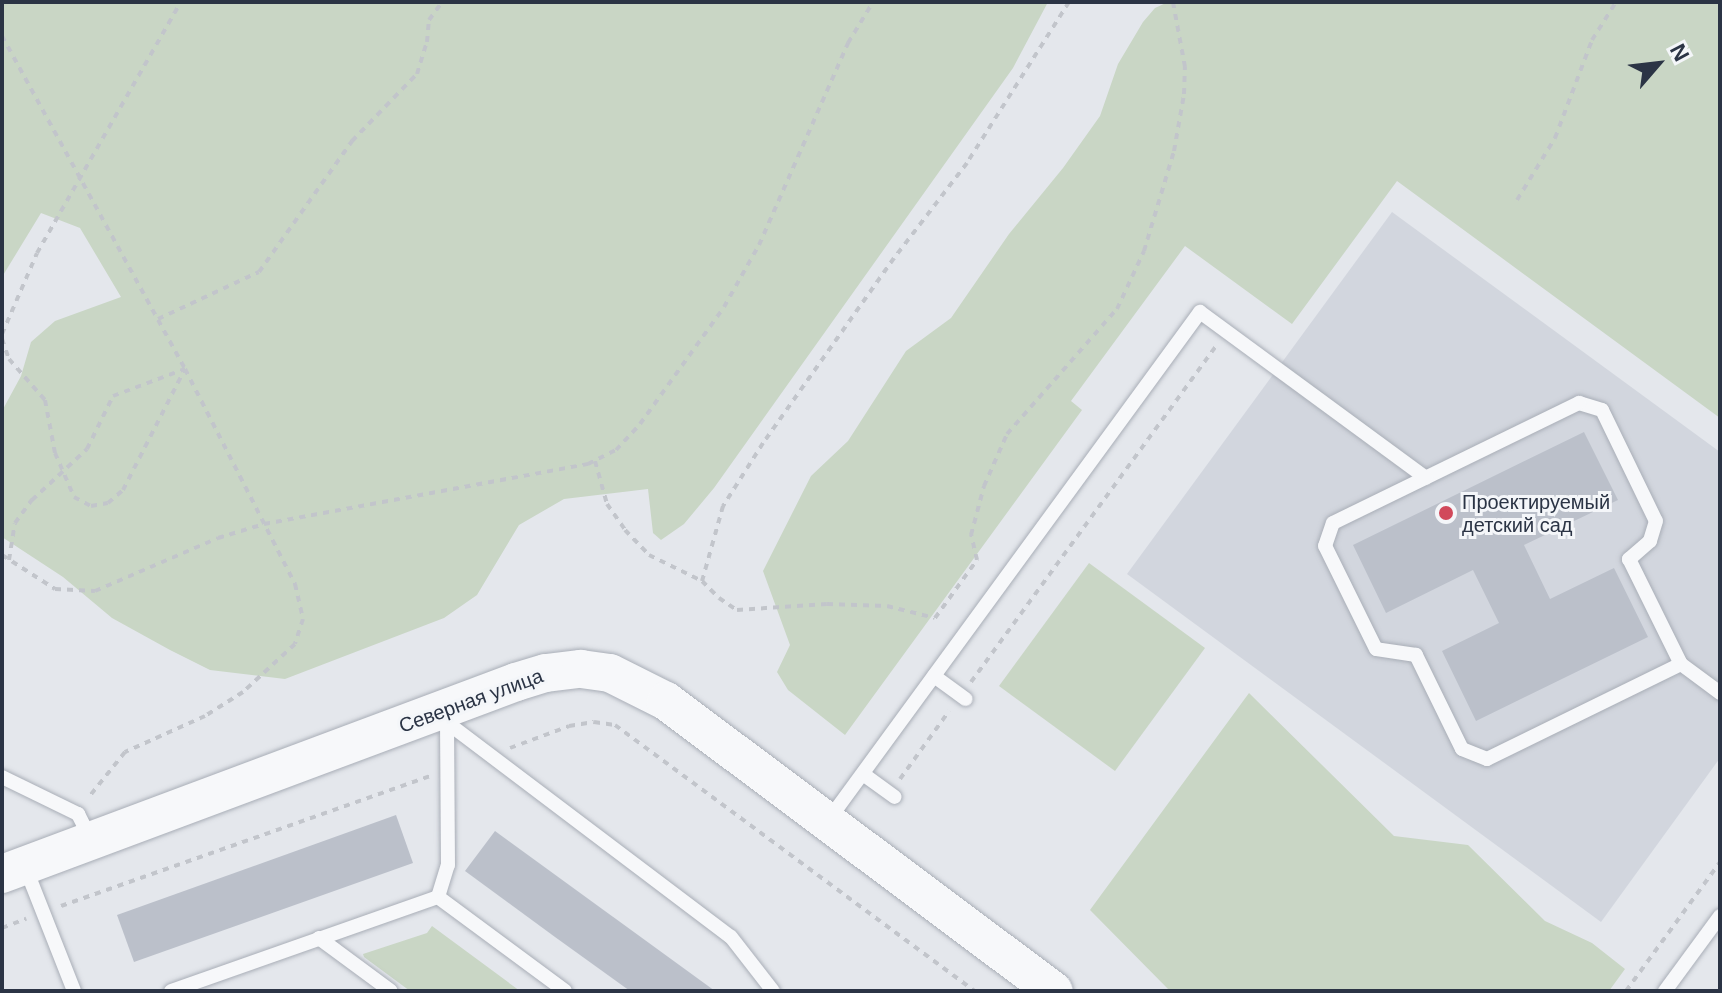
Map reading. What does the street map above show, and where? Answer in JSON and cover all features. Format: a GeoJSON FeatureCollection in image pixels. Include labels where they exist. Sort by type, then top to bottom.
{"type":"FeatureCollection","features":[{"type":"Feature","properties":{"kind":"street","name":"Северная улица"},"geometry":{"type":"LineString","coordinates":[[13,869],[84,827],[444,718],[546,673],[581,669],[610,673],[666,701],[1053,991]]}},
{"type":"Feature","properties":{"kind":"lane"},"geometry":{"type":"LineString","coordinates":[[827,822],[1200,312],[1426,478]]}},
{"type":"Feature","properties":{"kind":"lane"},"geometry":{"type":"LineString","coordinates":[[1681,664],[1487,759],[1462,749],[1416,655],[1376,649],[1325,546],[1333,523],[1579,403],[1602,410],[1656,521],[1650,541],[1629,559],[1681,664],[1720,693]]}},
{"type":"Feature","properties":{"kind":"lane"},"geometry":{"type":"LineString","coordinates":[[934,676],[964,697]]}},
{"type":"Feature","properties":{"kind":"lane"},"geometry":{"type":"LineString","coordinates":[[444,718],[488,756],[731,937],[747,953],[768,990]]}},
{"type":"Feature","properties":{"kind":"lane"},"geometry":{"type":"LineString","coordinates":[[438,897],[448,865],[444,718]]}},
{"type":"Feature","properties":{"kind":"lane"},"geometry":{"type":"LineString","coordinates":[[863,774],[892,795]]}},
{"type":"Feature","properties":{"kind":"lane"},"geometry":{"type":"LineString","coordinates":[[2,777],[84,827]]}},
{"type":"Feature","properties":{"kind":"lane"},"geometry":{"type":"LineString","coordinates":[[13,869],[43,913],[74,991]]}},
{"type":"Feature","properties":{"kind":"lane"},"geometry":{"type":"LineString","coordinates":[[171,991],[438,897]]}},
{"type":"Feature","properties":{"kind":"lane"},"geometry":{"type":"LineString","coordinates":[[438,897],[565,991]]}},
{"type":"Feature","properties":{"kind":"lane"},"geometry":{"type":"LineString","coordinates":[[1665,991],[1720,916]]}},
{"type":"Feature","properties":{"kind":"lane"},"geometry":{"type":"LineString","coordinates":[[319,938],[391,991]]}},
{"type":"Feature","properties":{"kind":"path"},"geometry":{"type":"LineString","coordinates":[[181,2],[80,183],[37,253],[2,337],[9,359],[45,400],[61,473],[74,497],[91,506],[108,503],[123,490],[185,369]]}},
{"type":"Feature","properties":{"kind":"path"},"geometry":{"type":"LineString","coordinates":[[158,319],[259,272],[352,141],[417,74],[427,42],[429,20],[442,2]]}},
{"type":"Feature","properties":{"kind":"path"},"geometry":{"type":"LineString","coordinates":[[2,555],[55,589],[95,591],[185,551],[264,524],[595,461],[616,450],[640,424],[724,307],[759,245],[848,43],[873,2]]}},
{"type":"Feature","properties":{"kind":"path"},"geometry":{"type":"LineString","coordinates":[[702,581],[723,506],[763,443],[894,258],[967,163],[1069,2]]}},
{"type":"Feature","properties":{"kind":"path"},"geometry":{"type":"LineString","coordinates":[[595,461],[607,504],[625,530],[649,555],[702,581],[737,610],[827,604],[887,606],[935,618],[977,560],[971,535],[984,486],[1007,434],[1117,309],[1144,251],[1174,151],[1184,94],[1185,67],[1173,2]]}},
{"type":"Feature","properties":{"kind":"path"},"geometry":{"type":"LineString","coordinates":[[1517,200],[1555,138],[1592,40],[1616,2]]}},
{"type":"Feature","properties":{"kind":"path"},"geometry":{"type":"LineString","coordinates":[[3,40],[185,369],[295,584],[303,619],[295,644],[243,692],[205,716],[125,752],[103,776],[84,827]]}},
{"type":"Feature","properties":{"kind":"path"},"geometry":{"type":"LineString","coordinates":[[892,795],[1226,332]]}},
{"type":"Feature","properties":{"kind":"path"},"geometry":{"type":"LineString","coordinates":[[9,560],[15,523],[32,500],[87,449],[113,396],[185,369]]}},
{"type":"Feature","properties":{"kind":"path"},"geometry":{"type":"LineString","coordinates":[[488,756],[569,726],[594,722],[615,725],[975,991]]}},
{"type":"Feature","properties":{"kind":"path"},"geometry":{"type":"LineString","coordinates":[[2,928],[447,770]]}},
{"type":"Feature","properties":{"kind":"path"},"geometry":{"type":"LineString","coordinates":[[1626,991],[1720,862]]}},
{"type":"Feature","properties":{"kind":"shaded area","name":"Проектируемый детский сад"},"geometry":{"type":"Polygon","coordinates":[[[1392,212],[1720,452],[1720,758],[1601,922],[1127,574],[1392,212]]]}},
{"type":"Feature","properties":{"kind":"green space"},"geometry":{"type":"Polygon","coordinates":[[[2,2],[1048,2],[1013,68],[714,488],[684,524],[661,540],[653,533],[648,489],[564,499],[519,525],[477,595],[444,618],[285,679],[210,670],[170,650],[112,618],[63,577],[2,537],[2,411],[21,376],[31,342],[55,321],[121,297],[80,228],[41,213],[2,277],[2,2]]]}},
{"type":"Feature","properties":{"kind":"green space"},"geometry":{"type":"Polygon","coordinates":[[[1168,2],[1720,2],[1720,418],[1397,181],[1292,324],[1185,246],[1071,401],[1082,410],[845,735],[788,690],[777,672],[790,645],[763,571],[811,476],[848,441],[906,351],[951,318],[1009,234],[1063,168],[1100,116],[1118,64],[1143,22],[1155,8],[1168,2]]]}},
{"type":"Feature","properties":{"kind":"green space"},"geometry":{"type":"Polygon","coordinates":[[[1089,563],[1205,648],[1115,771],[999,686],[1089,563]]]}},
{"type":"Feature","properties":{"kind":"green space"},"geometry":{"type":"Polygon","coordinates":[[[1249,693],[1394,836],[1468,845],[1545,921],[1592,943],[1625,969],[1609,991],[1170,991],[1090,910],[1249,693]]]}},
{"type":"Feature","properties":{"kind":"green space"},"geometry":{"type":"Polygon","coordinates":[[[432,926],[520,991],[410,991],[364,957],[363,954],[427,933],[432,926]]]}},
{"type":"Feature","properties":{"kind":"building"},"geometry":{"type":"Polygon","coordinates":[[[1584,432],[1618,500],[1524,545],[1550,599],[1614,568],[1648,637],[1476,721],[1442,651],[1499,623],[1473,570],[1386,613],[1353,545],[1584,432]]]}},
{"type":"Feature","properties":{"kind":"building"},"geometry":{"type":"Polygon","coordinates":[[[396,815],[413,863],[134,962],[117,915],[396,815]]]}},
{"type":"Feature","properties":{"kind":"building"},"geometry":{"type":"Polygon","coordinates":[[[495,831],[715,991],[630,991],[555,937],[465,871],[495,831]]]}},
{"type":"Feature","properties":{"kind":"place","name":"Проектируемый детский сад"},"geometry":{"type":"Point","coordinates":[1446,513]}}]}
